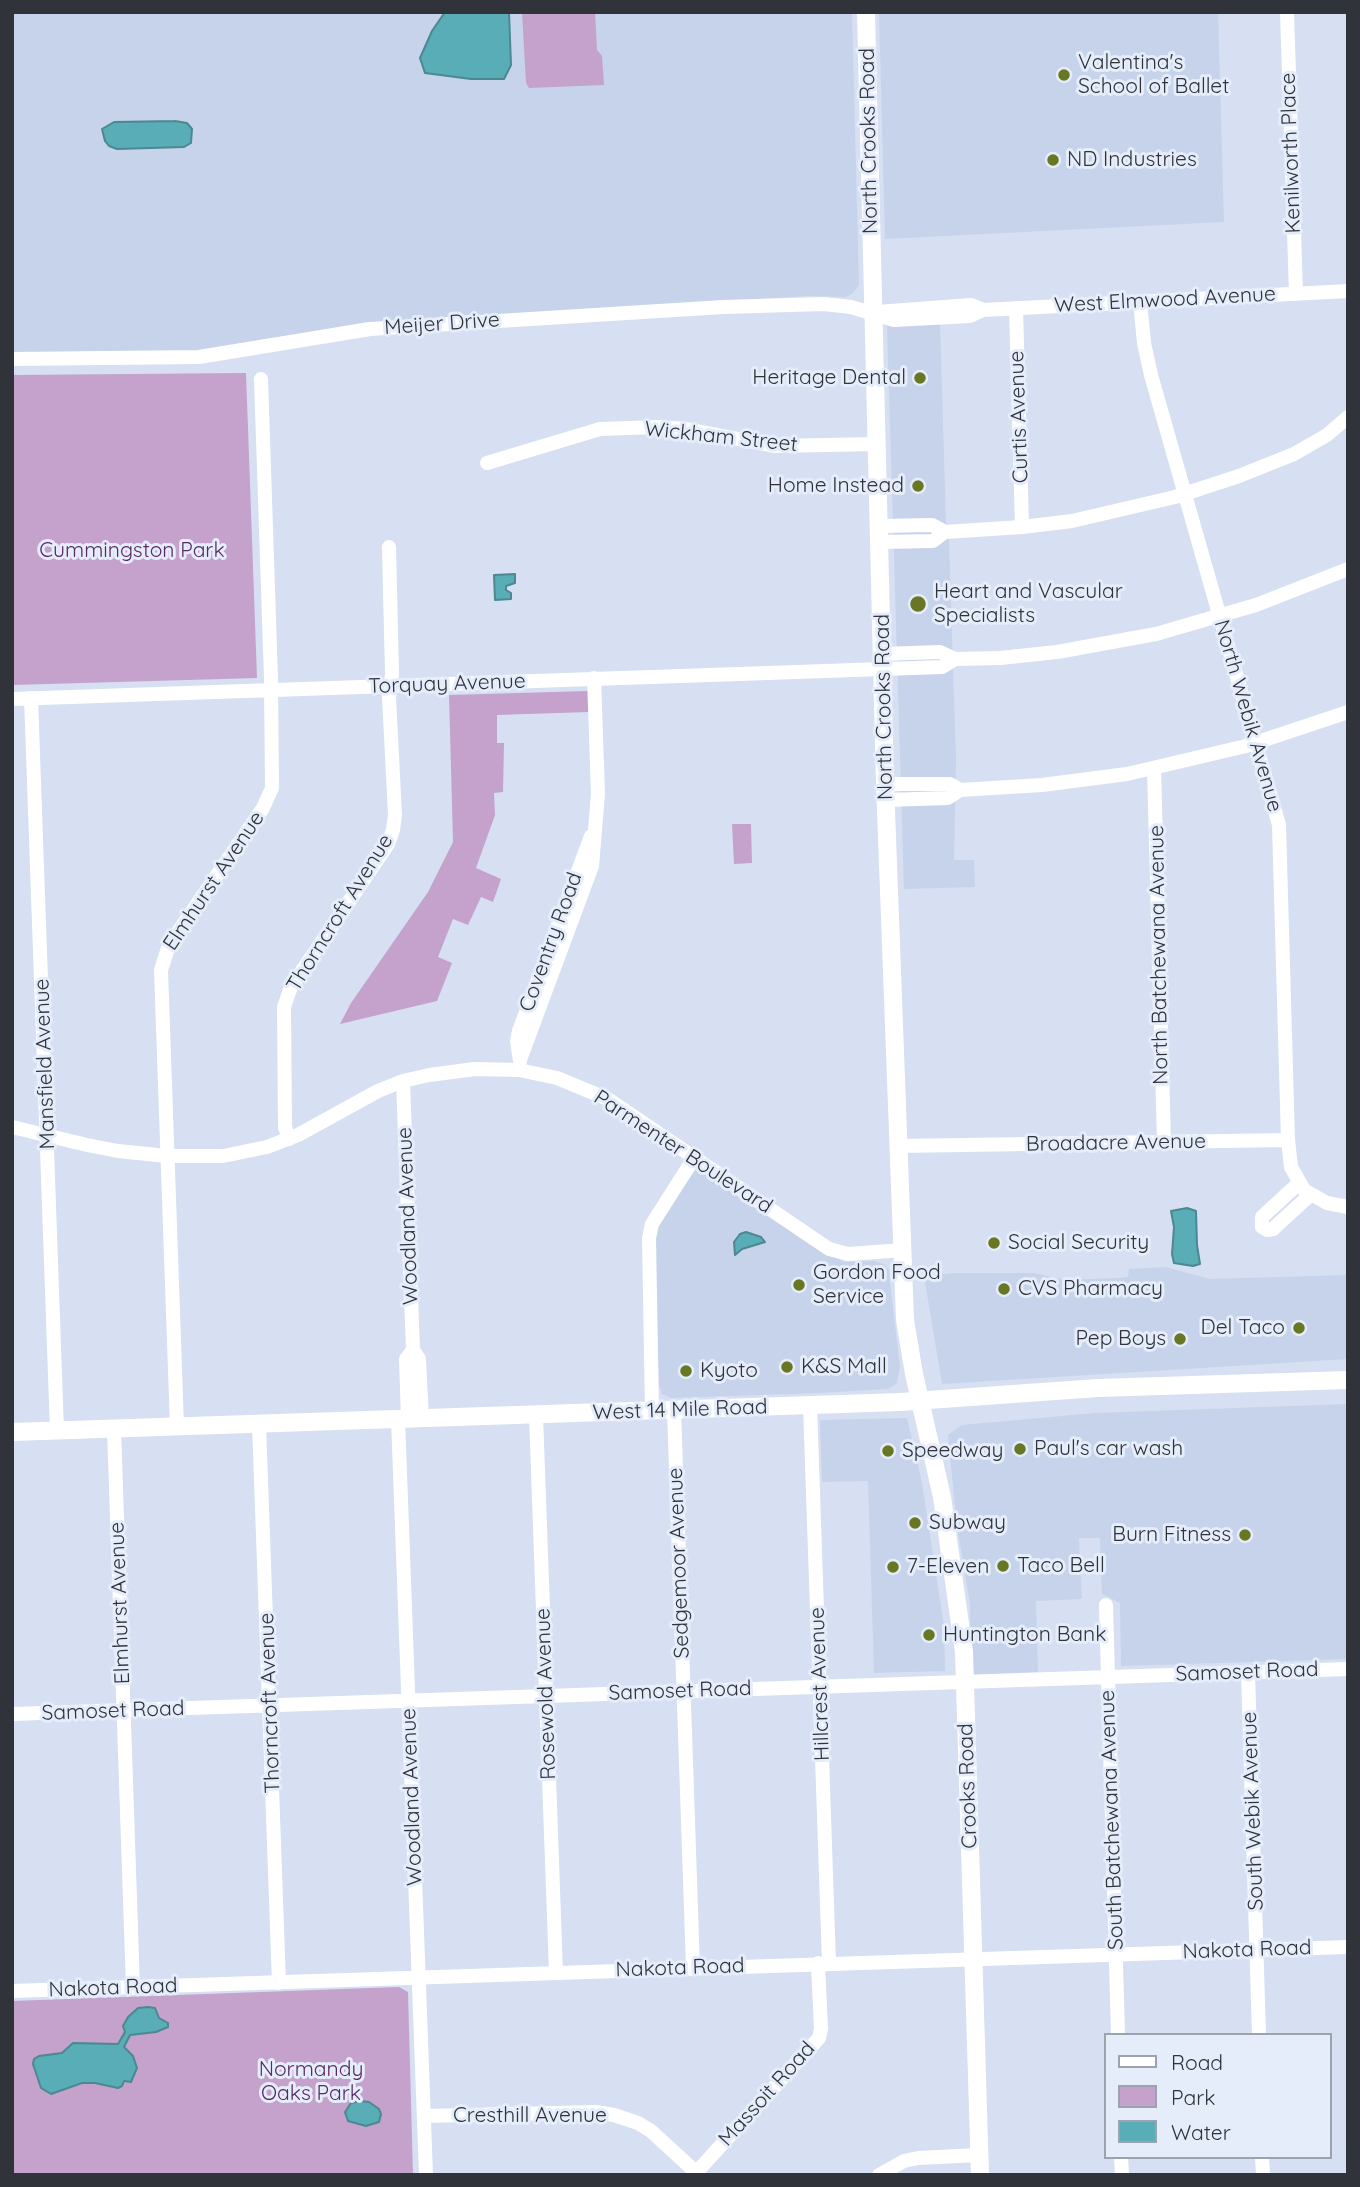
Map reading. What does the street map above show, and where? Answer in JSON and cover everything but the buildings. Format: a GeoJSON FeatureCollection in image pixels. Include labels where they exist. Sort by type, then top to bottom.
{"type":"FeatureCollection","features":[{"type":"Feature","properties":{"kind":"main road","name":"North Crooks Road"},"geometry":{"type":"LineString","coordinates":[[866,12],[882,662],[898,1146],[906,1328],[920,1401]]}},
{"type":"Feature","properties":{"kind":"main road","name":"West 14 Mile Road"},"geometry":{"type":"LineString","coordinates":[[12,1432],[920,1401],[1098,1388],[1348,1380]]}},
{"type":"Feature","properties":{"kind":"main road","name":"Crooks Road"},"geometry":{"type":"LineString","coordinates":[[920,1401],[942,1497],[959,1609],[965,1681],[980,2175]]}},
{"type":"Feature","properties":{"kind":"street","name":"Kenilworth Place"},"geometry":{"type":"LineString","coordinates":[[1287,12],[1296,294]]}},
{"type":"Feature","properties":{"kind":"street","name":"West Elmwood Avenue"},"geometry":{"type":"LineString","coordinates":[[873,312],[971,305],[983,310],[1348,291]]}},
{"type":"Feature","properties":{"kind":"street","name":"North Webik Avenue"},"geometry":{"type":"LineString","coordinates":[[1139,302],[1146,355],[1280,837],[1288,1140]]}},
{"type":"Feature","properties":{"kind":"street","name":"Meijer Drive"},"geometry":{"type":"LineString","coordinates":[[12,359],[198,357],[370,329],[723,307],[816,304],[873,312]]}},
{"type":"Feature","properties":{"kind":"street","name":"Curtis Avenue"},"geometry":{"type":"LineString","coordinates":[[1016,308],[1022,527]]}},
{"type":"Feature","properties":{"kind":"street","name":"Elmhurst Avenue"},"geometry":{"type":"LineString","coordinates":[[177,1427],[161,979],[163,961],[169,946],[270,797],[273,777],[261,379]]}},
{"type":"Feature","properties":{"kind":"street"},"geometry":{"type":"LineString","coordinates":[[880,534],[933,541],[946,532],[1022,527],[1110,513],[1186,494],[1294,454],[1327,435],[1348,417]]}},
{"type":"Feature","properties":{"kind":"street","name":"Wickham Street"},"geometry":{"type":"LineString","coordinates":[[487,463],[600,429],[687,429],[774,446],[877,444]]}},
{"type":"Feature","properties":{"kind":"street","name":"Thorncroft Avenue"},"geometry":{"type":"LineString","coordinates":[[289,1139],[285,1127],[284,1007],[290,987],[391,837],[395,816],[389,696],[389,547]]}},
{"type":"Feature","properties":{"kind":"street","name":"Torquay Avenue"},"geometry":{"type":"LineString","coordinates":[[12,699],[594,678],[882,662],[942,667],[955,659],[1057,652],[1147,636],[1220,617],[1348,569]]}},
{"type":"Feature","properties":{"kind":"street","name":"Coventry Road"},"geometry":{"type":"LineString","coordinates":[[520,1064],[592,866],[598,794],[594,678]]}},
{"type":"Feature","properties":{"kind":"street","name":"Mansfield Avenue"},"geometry":{"type":"LineString","coordinates":[[31,698],[57,1431]]}},
{"type":"Feature","properties":{"kind":"street"},"geometry":{"type":"LineString","coordinates":[[886,792],[948,798],[960,790],[1042,785],[1154,768],[1256,743],[1348,712]]}},
{"type":"Feature","properties":{"kind":"street","name":"North Batchewana Avenue"},"geometry":{"type":"LineString","coordinates":[[1154,768],[1164,1142]]}},
{"type":"Feature","properties":{"kind":"street","name":"Parmenter Boulevard"},"geometry":{"type":"LineString","coordinates":[[12,1127],[87,1145],[167,1156],[238,1154],[289,1139],[378,1091],[403,1081],[429,1075],[520,1064],[600,1094],[830,1249],[848,1254],[903,1250]]}},
{"type":"Feature","properties":{"kind":"street","name":"Woodland Avenue"},"geometry":{"type":"LineString","coordinates":[[403,1081],[414,1350],[419,1359],[409,1419],[409,1700],[426,2175]]}},
{"type":"Feature","properties":{"kind":"street"},"geometry":{"type":"LineString","coordinates":[[1288,1140],[1291,1167],[1310,1195],[1326,1203],[1348,1207]]}},
{"type":"Feature","properties":{"kind":"street","name":"Broadacre Avenue"},"geometry":{"type":"LineString","coordinates":[[898,1146],[1288,1140]]}},
{"type":"Feature","properties":{"kind":"street"},"geometry":{"type":"LineString","coordinates":[[652,1410],[649,1238],[652,1224],[694,1158]]}},
{"type":"Feature","properties":{"kind":"street"},"geometry":{"type":"LineString","coordinates":[[1299,1182],[1262,1217],[1262,1227],[1273,1229],[1310,1195]]}},
{"type":"Feature","properties":{"kind":"street","name":"Hillcrest Avenue"},"geometry":{"type":"LineString","coordinates":[[810,1405],[820,1686],[824,1963]]}},
{"type":"Feature","properties":{"kind":"street","name":"Sedgemoor Avenue"},"geometry":{"type":"LineString","coordinates":[[674,1410],[693,1968]]}},
{"type":"Feature","properties":{"kind":"street","name":"Rosewold Avenue"},"geometry":{"type":"LineString","coordinates":[[536,1415],[556,1972]]}},
{"type":"Feature","properties":{"kind":"street","name":"Thorncroft Avenue"},"geometry":{"type":"LineString","coordinates":[[259,1424],[279,1983]]}},
{"type":"Feature","properties":{"kind":"street","name":"Elmhurst Avenue"},"geometry":{"type":"LineString","coordinates":[[114,1429],[133,1988]]}},
{"type":"Feature","properties":{"kind":"street","name":"South Batchewana Avenue"},"geometry":{"type":"LineString","coordinates":[[1106,1605],[1118,2033]]}},
{"type":"Feature","properties":{"kind":"street","name":"Samoset Road"},"geometry":{"type":"LineString","coordinates":[[12,1714],[1348,1669]]}},
{"type":"Feature","properties":{"kind":"street","name":"South Webik Avenue"},"geometry":{"type":"LineString","coordinates":[[1248,1672],[1259,2033]]}},
{"type":"Feature","properties":{"kind":"street","name":"Nakota Road"},"geometry":{"type":"LineString","coordinates":[[12,1991],[1348,1947]]}},
{"type":"Feature","properties":{"kind":"street","name":"Massoit Road"},"geometry":{"type":"LineString","coordinates":[[696,2174],[819,2038],[824,1963]]}},
{"type":"Feature","properties":{"kind":"street","name":"Cresthill Avenue"},"geometry":{"type":"LineString","coordinates":[[424,2116],[596,2112],[614,2115],[638,2123],[651,2131],[696,2174]]}},
{"type":"Feature","properties":{"kind":"street"},"geometry":{"type":"LineString","coordinates":[[879,2175],[904,2161],[918,2158],[979,2155]]}},
{"type":"Feature","properties":{"kind":"shaded area"},"geometry":{"type":"Polygon","coordinates":[[[12,12],[852,12],[859,285],[846,297],[807,296],[360,323],[211,351],[12,354],[12,12]]]}},
{"type":"Feature","properties":{"kind":"shaded area"},"geometry":{"type":"Polygon","coordinates":[[[879,12],[1218,12],[1224,222],[885,239],[879,12]]]}},
{"type":"Feature","properties":{"kind":"shaded area"},"geometry":{"type":"Polygon","coordinates":[[[940,321],[956,760],[954,860],[974,860],[975,887],[904,889],[887,325],[940,321]]]}},
{"type":"Feature","properties":{"kind":"shaded area"},"geometry":{"type":"Polygon","coordinates":[[[696,1169],[817,1249],[844,1262],[874,1261],[884,1264],[889,1270],[900,1367],[897,1383],[888,1389],[818,1393],[671,1398],[662,1394],[659,1386],[653,1243],[656,1227],[696,1169]]]}},
{"type":"Feature","properties":{"kind":"shaded area"},"geometry":{"type":"Polygon","coordinates":[[[1165,1267],[1210,1279],[1348,1275],[1348,1359],[942,1384],[924,1276],[954,1273],[1033,1273],[1066,1280],[1128,1277],[1129,1269],[1165,1267]]]}},
{"type":"Feature","properties":{"kind":"shaded area"},"geometry":{"type":"Polygon","coordinates":[[[1348,1404],[1348,1659],[1121,1666],[1120,1603],[1102,1594],[1100,1538],[1079,1538],[1082,1599],[1036,1601],[1038,1672],[975,1675],[971,1671],[970,1604],[957,1527],[948,1435],[962,1425],[1095,1413],[1348,1404]]]}},
{"type":"Feature","properties":{"kind":"shaded area"},"geometry":{"type":"Polygon","coordinates":[[[907,1418],[922,1483],[944,1626],[945,1671],[874,1673],[868,1481],[822,1482],[820,1420],[907,1418]]]}},
{"type":"Feature","properties":{"kind":"green space"},"geometry":{"type":"Polygon","coordinates":[[[522,12],[595,12],[597,50],[602,56],[604,85],[529,88],[526,83],[522,12]]]}},
{"type":"Feature","properties":{"kind":"green space","name":"Cummingston Park"},"geometry":{"type":"Polygon","coordinates":[[[246,373],[257,678],[12,685],[12,375],[246,373]]]}},
{"type":"Feature","properties":{"kind":"green space"},"geometry":{"type":"Polygon","coordinates":[[[588,691],[589,712],[497,715],[497,743],[504,743],[503,792],[494,793],[495,815],[476,868],[501,879],[493,902],[481,897],[468,925],[453,919],[438,957],[452,963],[437,1001],[340,1024],[351,1003],[428,892],[453,842],[449,695],[588,691]]]}},
{"type":"Feature","properties":{"kind":"green space"},"geometry":{"type":"Polygon","coordinates":[[[732,824],[751,824],[752,863],[734,864],[732,824]]]}},
{"type":"Feature","properties":{"kind":"green space","name":"Normandy Oaks Park"},"geometry":{"type":"Polygon","coordinates":[[[399,1987],[408,1992],[413,2175],[12,2175],[12,2001],[399,1987]]]}},
{"type":"Feature","properties":{"kind":"water"},"geometry":{"type":"Polygon","coordinates":[[[445,12],[509,12],[511,65],[504,79],[471,79],[425,73],[420,58],[432,31],[445,12]]]}},
{"type":"Feature","properties":{"kind":"water"},"geometry":{"type":"Polygon","coordinates":[[[114,122],[187,123],[192,129],[191,143],[184,147],[117,149],[105,141],[102,129],[114,122]]]}},
{"type":"Feature","properties":{"kind":"water"},"geometry":{"type":"Polygon","coordinates":[[[515,574],[515,583],[506,586],[506,590],[511,593],[511,599],[495,600],[494,575],[515,574]]]}},
{"type":"Feature","properties":{"kind":"water"},"geometry":{"type":"Polygon","coordinates":[[[1187,1208],[1196,1211],[1200,1264],[1193,1266],[1174,1263],[1172,1254],[1174,1227],[1171,1211],[1187,1208]]]}},
{"type":"Feature","properties":{"kind":"water"},"geometry":{"type":"Polygon","coordinates":[[[746,1232],[761,1237],[765,1242],[742,1249],[735,1255],[734,1242],[740,1234],[746,1232]]]}},
{"type":"Feature","properties":{"kind":"water"},"geometry":{"type":"Polygon","coordinates":[[[138,2008],[155,2008],[159,2018],[168,2023],[168,2027],[156,2032],[130,2035],[124,2047],[133,2056],[137,2068],[131,2082],[124,2081],[118,2088],[82,2083],[51,2094],[41,2088],[33,2064],[34,2059],[62,2053],[73,2043],[118,2044],[125,2032],[123,2026],[128,2017],[138,2008]]]}},
{"type":"Feature","properties":{"kind":"water"},"geometry":{"type":"Polygon","coordinates":[[[369,2102],[379,2109],[379,2122],[366,2126],[348,2121],[345,2112],[351,2103],[369,2102]]]}},
{"type":"Feature","properties":{"kind":"place","name":"Valentina's School of Ballet"},"geometry":{"type":"Point","coordinates":[1064,75]}},
{"type":"Feature","properties":{"kind":"place","name":"ND Industries"},"geometry":{"type":"Point","coordinates":[1053,160]}},
{"type":"Feature","properties":{"kind":"place","name":"Heritage Dental"},"geometry":{"type":"Point","coordinates":[920,378]}},
{"type":"Feature","properties":{"kind":"place","name":"Home Instead"},"geometry":{"type":"Point","coordinates":[918,486]}},
{"type":"Feature","properties":{"kind":"place","name":"Heart and Vascular Specialists"},"geometry":{"type":"Point","coordinates":[918,604]}},
{"type":"Feature","properties":{"kind":"place","name":"Social Security"},"geometry":{"type":"Point","coordinates":[994,1243]}},
{"type":"Feature","properties":{"kind":"place","name":"Gordon Food Service"},"geometry":{"type":"Point","coordinates":[799,1285]}},
{"type":"Feature","properties":{"kind":"place","name":"CVS Pharmacy"},"geometry":{"type":"Point","coordinates":[1004,1289]}},
{"type":"Feature","properties":{"kind":"place","name":"Del Taco"},"geometry":{"type":"Point","coordinates":[1299,1328]}},
{"type":"Feature","properties":{"kind":"place","name":"Pep Boys"},"geometry":{"type":"Point","coordinates":[1180,1339]}},
{"type":"Feature","properties":{"kind":"place","name":"K&S Mall"},"geometry":{"type":"Point","coordinates":[787,1367]}},
{"type":"Feature","properties":{"kind":"place","name":"Kyoto"},"geometry":{"type":"Point","coordinates":[686,1371]}},
{"type":"Feature","properties":{"kind":"place","name":"Paul's car wash"},"geometry":{"type":"Point","coordinates":[1020,1449]}},
{"type":"Feature","properties":{"kind":"place","name":"Speedway"},"geometry":{"type":"Point","coordinates":[888,1451]}},
{"type":"Feature","properties":{"kind":"place","name":"Subway"},"geometry":{"type":"Point","coordinates":[915,1523]}},
{"type":"Feature","properties":{"kind":"place","name":"Burn Fitness"},"geometry":{"type":"Point","coordinates":[1245,1535]}},
{"type":"Feature","properties":{"kind":"place","name":"Taco Bell"},"geometry":{"type":"Point","coordinates":[1003,1566]}},
{"type":"Feature","properties":{"kind":"place","name":"7-Eleven"},"geometry":{"type":"Point","coordinates":[893,1567]}},
{"type":"Feature","properties":{"kind":"place","name":"Huntington Bank"},"geometry":{"type":"Point","coordinates":[929,1635]}}]}
